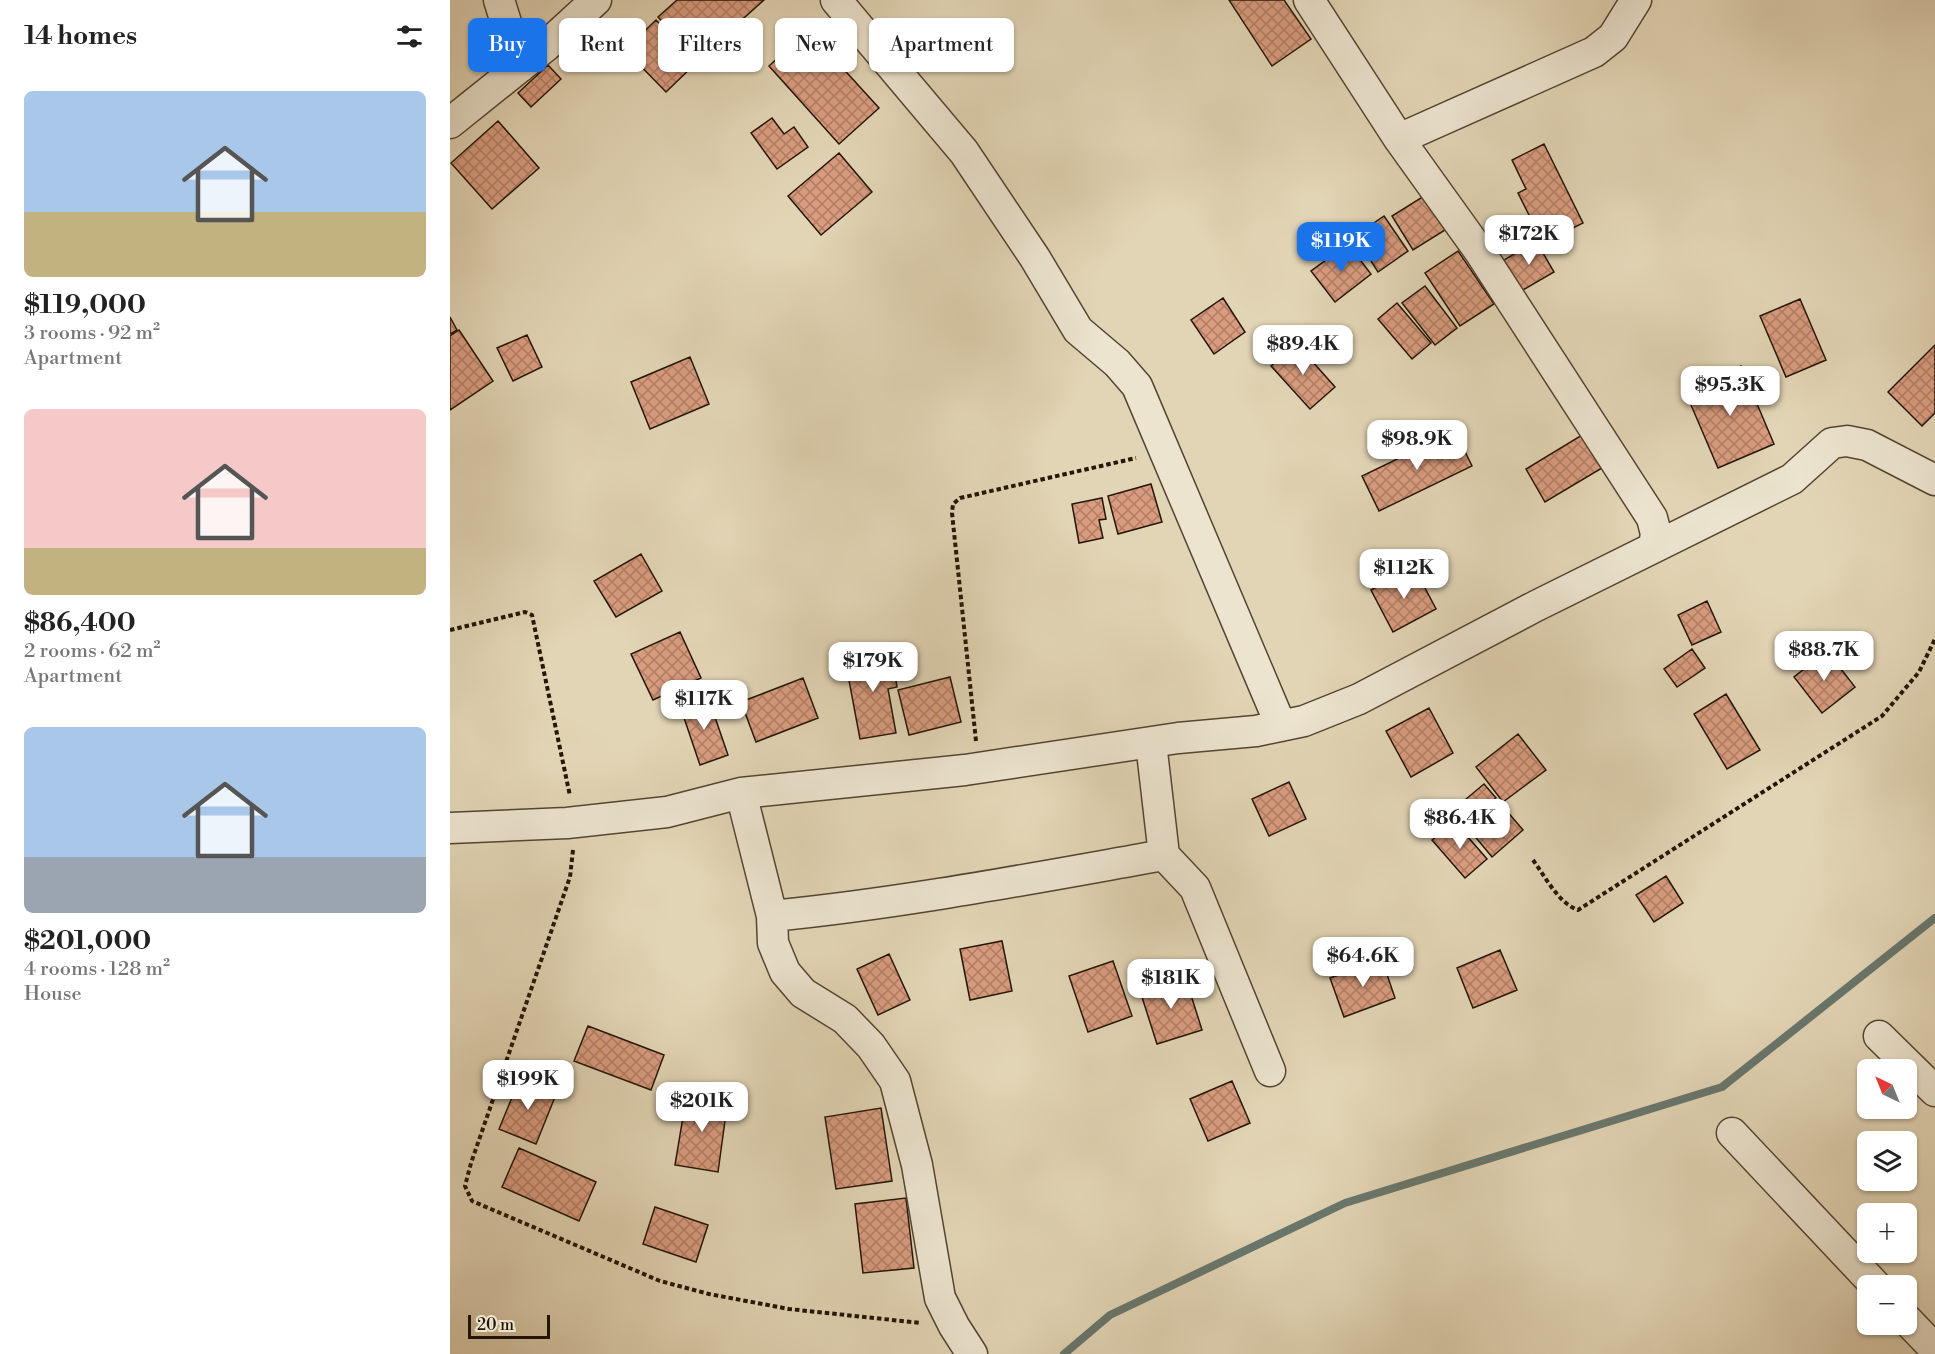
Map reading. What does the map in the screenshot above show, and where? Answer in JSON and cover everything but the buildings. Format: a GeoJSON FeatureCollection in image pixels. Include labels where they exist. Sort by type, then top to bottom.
{"type":"FeatureCollection","features":[{"type":"Feature","properties":{"kind":"street"},"geometry":{"type":"LineString","coordinates":[[498,0],[504,18]]}},
{"type":"Feature","properties":{"kind":"street"},"geometry":{"type":"LineString","coordinates":[[547,43],[596,0]]}},
{"type":"Feature","properties":{"kind":"street"},"geometry":{"type":"LineString","coordinates":[[836,0],[964,152],[1035,258],[1078,330],[1117,363],[1137,386],[1281,726]]}},
{"type":"Feature","properties":{"kind":"street"},"geometry":{"type":"LineString","coordinates":[[1309,0],[1398,139],[1480,252],[1652,518],[1656,534],[1654,546]]}},
{"type":"Feature","properties":{"kind":"street"},"geometry":{"type":"LineString","coordinates":[[1398,139],[1594,52],[1613,37],[1636,0]]}},
{"type":"Feature","properties":{"kind":"street"},"geometry":{"type":"LineString","coordinates":[[450,123],[514,72]]}},
{"type":"Feature","properties":{"kind":"street"},"geometry":{"type":"LineString","coordinates":[[450,828],[576,822],[667,813],[741,793],[979,768],[1304,721],[1359,699],[1654,546],[1792,479],[1832,443],[1847,441],[1868,445],[1935,480]]}},
{"type":"Feature","properties":{"kind":"street"},"geometry":{"type":"LineString","coordinates":[[1151,743],[1164,855],[1196,888],[1270,1071]]}},
{"type":"Feature","properties":{"kind":"street"},"geometry":{"type":"LineString","coordinates":[[741,793],[772,916],[773,943],[785,972],[803,993],[845,1019],[871,1046],[895,1081],[917,1165],[940,1298],[972,1354]]}},
{"type":"Feature","properties":{"kind":"street"},"geometry":{"type":"LineString","coordinates":[[772,916],[849,908],[973,889],[1164,855]]}},
{"type":"Feature","properties":{"kind":"street"},"geometry":{"type":"LineString","coordinates":[[1879,1036],[1935,1091]]}},
{"type":"Feature","properties":{"kind":"street"},"geometry":{"type":"LineString","coordinates":[[1732,1133],[1866,1275]]}},
{"type":"Feature","properties":{"kind":"street"},"geometry":{"type":"LineString","coordinates":[[1917,1333],[1928,1347]]}},
{"type":"Feature","properties":{"kind":"path"},"geometry":{"type":"LineString","coordinates":[[979,768],[952,513],[953,504],[960,498],[1165,452]]}},
{"type":"Feature","properties":{"kind":"path"},"geometry":{"type":"LineString","coordinates":[[450,630],[525,612],[532,615],[576,822],[570,877],[471,1163],[465,1186],[472,1201],[660,1281],[709,1294],[789,1309],[954,1326]]}},
{"type":"Feature","properties":{"kind":"path"},"geometry":{"type":"LineString","coordinates":[[1533,860],[1559,895],[1570,907],[1578,910],[1882,716],[1919,672],[1935,639]]}},
{"type":"Feature","properties":{"kind":"waterway"},"geometry":{"type":"LineString","coordinates":[[1064,1354],[1110,1315],[1345,1203],[1722,1087],[1935,918]]}}]}
